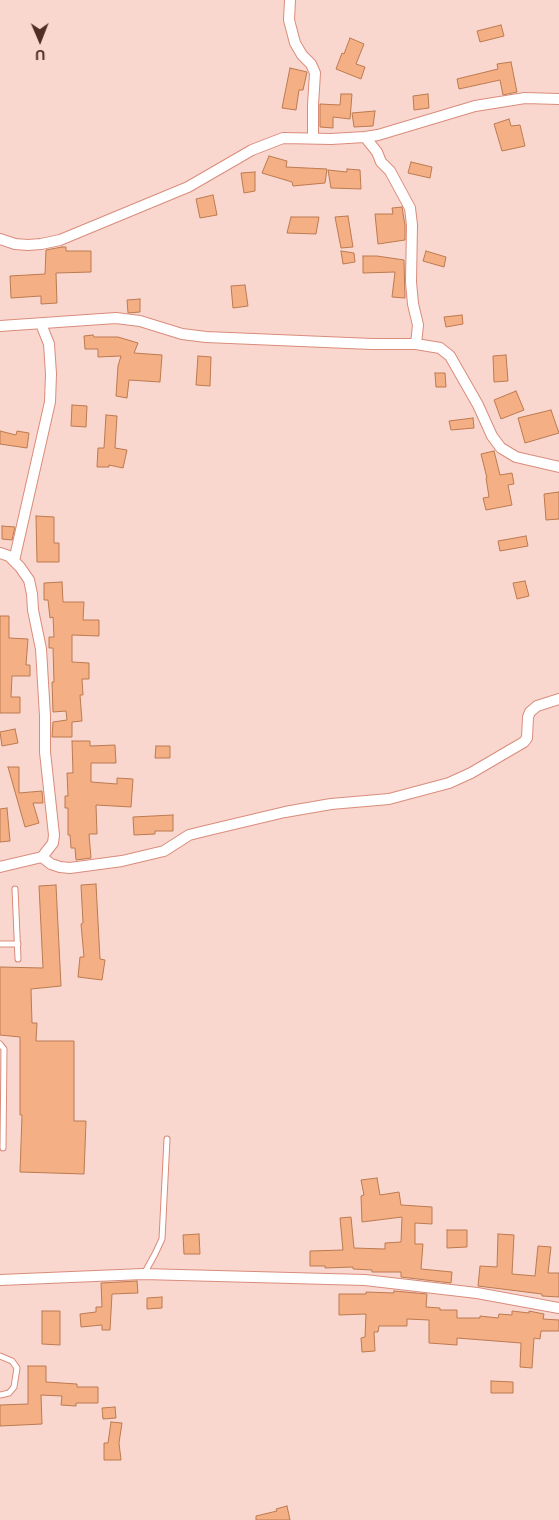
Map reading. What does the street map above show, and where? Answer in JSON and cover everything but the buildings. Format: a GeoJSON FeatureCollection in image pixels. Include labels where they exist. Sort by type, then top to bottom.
{"type":"FeatureCollection","features":[{"type":"Feature","properties":{"kind":"street"},"geometry":{"type":"LineString","coordinates":[[290,0],[289,20],[295,43],[302,55],[311,64],[315,73],[313,138]]}},
{"type":"Feature","properties":{"kind":"street"},"geometry":{"type":"LineString","coordinates":[[0,239],[15,244],[28,245],[60,240],[188,188],[252,150],[283,138],[365,137],[378,135],[475,106],[525,98],[559,99]]}},
{"type":"Feature","properties":{"kind":"street"},"geometry":{"type":"LineString","coordinates":[[365,137],[377,152],[381,162],[390,171],[410,208],[412,225],[411,282],[413,304],[418,325],[416,344]]}},
{"type":"Feature","properties":{"kind":"street"},"geometry":{"type":"LineString","coordinates":[[0,326],[116,318],[140,321],[182,334],[206,337],[362,344],[416,344],[440,348],[450,356],[478,405],[492,436],[502,448],[516,457],[559,467]]}},
{"type":"Feature","properties":{"kind":"street"},"geometry":{"type":"LineString","coordinates":[[14,561],[50,402],[52,374],[48,344],[41,324]]}},
{"type":"Feature","properties":{"kind":"street"},"geometry":{"type":"LineString","coordinates":[[0,553],[9,556],[29,580],[40,648],[45,716],[45,752],[54,835],[53,844],[42,857],[0,867]]}},
{"type":"Feature","properties":{"kind":"street"},"geometry":{"type":"LineString","coordinates":[[42,857],[51,864],[70,868],[122,861],[164,851],[189,835],[205,831],[285,812],[389,799],[449,782],[471,774],[524,742],[527,738],[530,712],[537,706],[559,700]]}},
{"type":"Feature","properties":{"kind":"street"},"geometry":{"type":"LineString","coordinates":[[0,1280],[144,1274],[365,1280],[477,1293],[559,1308]]}},
{"type":"Feature","properties":{"kind":"lane"},"geometry":{"type":"LineString","coordinates":[[15,889],[18,959]]}},
{"type":"Feature","properties":{"kind":"lane"},"geometry":{"type":"LineString","coordinates":[[0,944],[18,944]]}},
{"type":"Feature","properties":{"kind":"lane"},"geometry":{"type":"LineString","coordinates":[[0,1044],[4,1049],[4,1148]]}},
{"type":"Feature","properties":{"kind":"lane"},"geometry":{"type":"LineString","coordinates":[[144,1274],[162,1239],[167,1140]]}},
{"type":"Feature","properties":{"kind":"lane"},"geometry":{"type":"LineString","coordinates":[[0,1356],[12,1360],[17,1368],[14,1387],[9,1393],[0,1395]]}}]}
